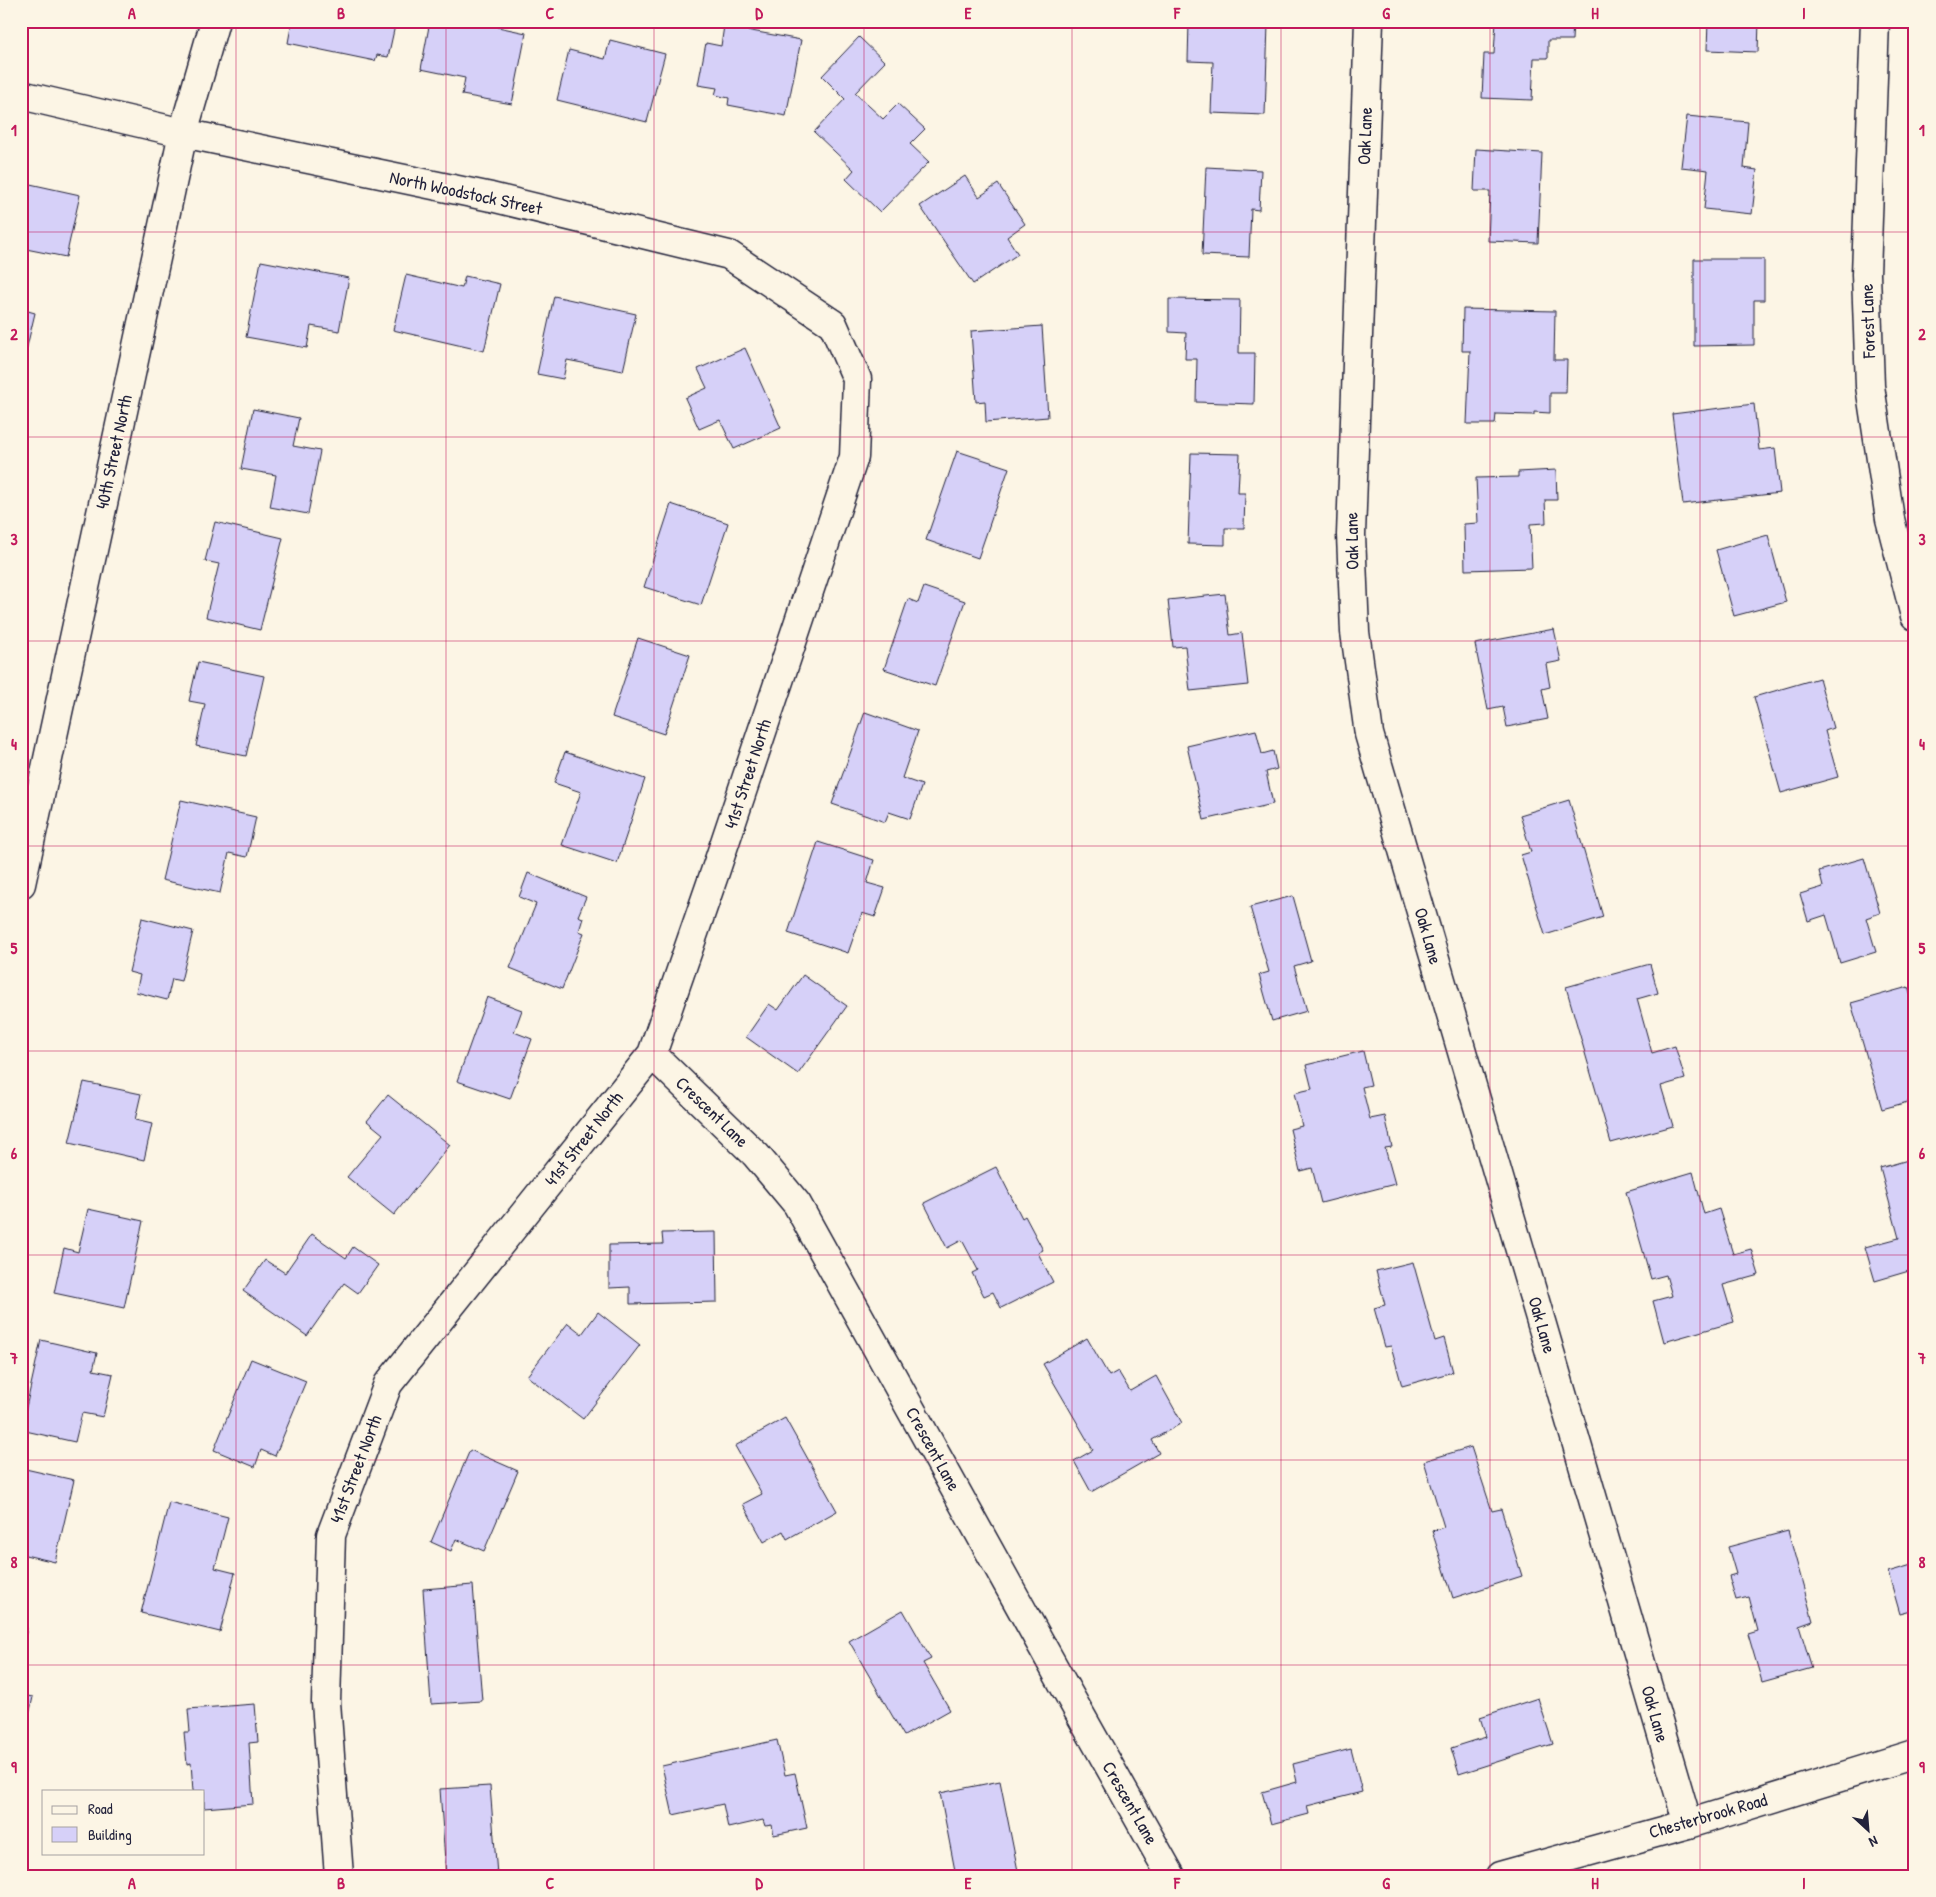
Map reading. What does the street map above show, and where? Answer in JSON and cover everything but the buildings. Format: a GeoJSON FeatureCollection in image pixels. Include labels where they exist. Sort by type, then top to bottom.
{"type":"FeatureCollection","features":[{"type":"Feature","properties":{"kind":"street","name":"40th Street North"},"geometry":{"type":"LineString","coordinates":[[21,884],[183,133],[214,21]]}},
{"type":"Feature","properties":{"kind":"street","name":"Oak Lane"},"geometry":{"type":"LineString","coordinates":[[1369,21],[1351,535],[1355,632],[1369,734],[1688,1824]]}},
{"type":"Feature","properties":{"kind":"street","name":"Forest Lane"},"geometry":{"type":"LineString","coordinates":[[1875,21],[1866,274],[1870,386],[1890,519],[1915,616]]}},
{"type":"Feature","properties":{"kind":"street","name":"North Woodstock Street"},"geometry":{"type":"LineString","coordinates":[[21,95],[183,133],[491,197],[729,255],[834,324],[857,379]]}},
{"type":"Feature","properties":{"kind":"street","name":"41st Street North"},"geometry":{"type":"LineString","coordinates":[[339,1876],[326,1702],[331,1535],[388,1384],[652,1054],[854,457],[857,379]]}},
{"type":"Feature","properties":{"kind":"street","name":"Crescent Lane"},"geometry":{"type":"LineString","coordinates":[[652,1054],[756,1155],[797,1204],[1171,1876]]}},
{"type":"Feature","properties":{"kind":"street","name":"Chesterbrook Road"},"geometry":{"type":"LineString","coordinates":[[1500,1876],[1688,1824],[1915,1754]]}}]}
